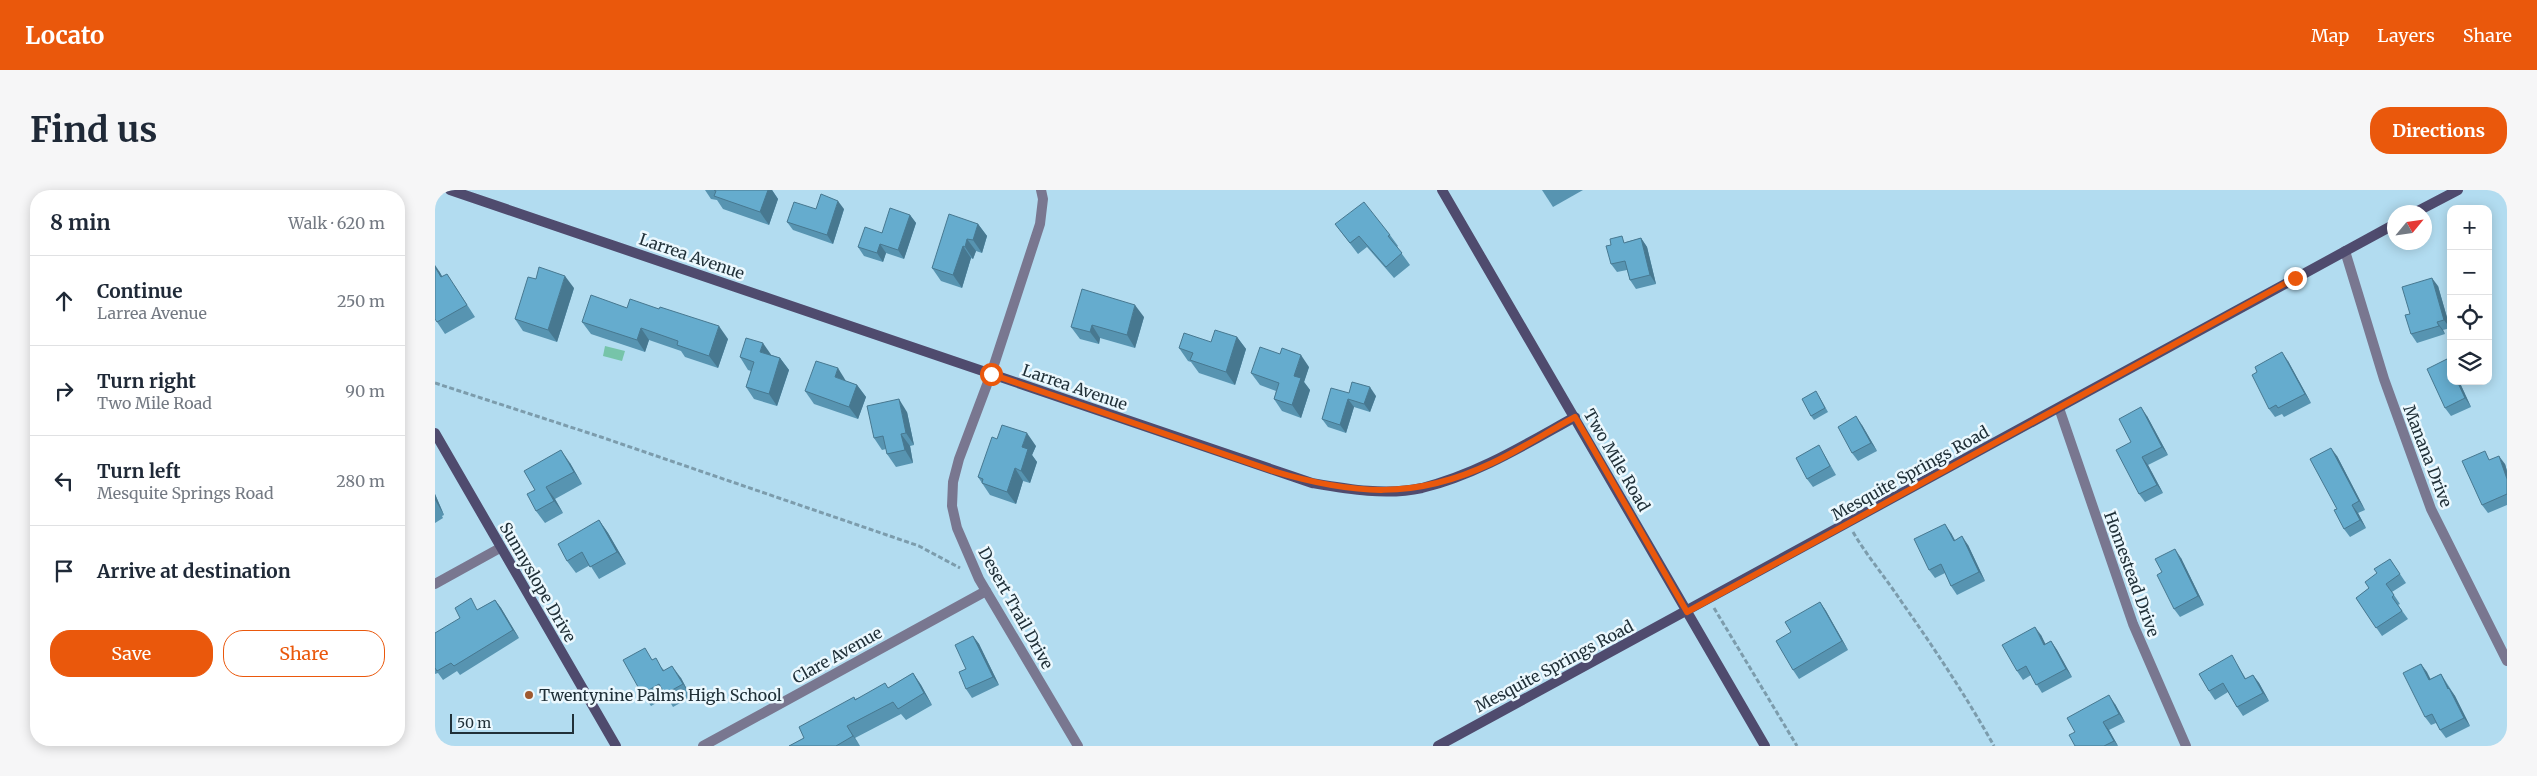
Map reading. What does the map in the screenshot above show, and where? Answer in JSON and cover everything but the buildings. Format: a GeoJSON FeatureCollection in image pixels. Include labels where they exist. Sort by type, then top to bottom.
{"type":"FeatureCollection","features":[{"type":"Feature","properties":{"kind":"main road","name":"Larrea Avenue"},"geometry":{"type":"LineString","coordinates":[[450,190],[1312,483],[1352,490],[1387,491],[1421,488],[1491,464],[1575,417]]}},
{"type":"Feature","properties":{"kind":"main road","name":"Two Mile Road"},"geometry":{"type":"LineString","coordinates":[[1442,190],[1765,746]]}},
{"type":"Feature","properties":{"kind":"main road"},"geometry":{"type":"LineString","coordinates":[[2429,205],[2458,190]]}},
{"type":"Feature","properties":{"kind":"main road","name":"Mesquite Springs Road"},"geometry":{"type":"LineString","coordinates":[[1438,746],[1687,612],[2387,228]]}},
{"type":"Feature","properties":{"kind":"main road","name":"Sunnyslope Drive"},"geometry":{"type":"LineString","coordinates":[[435,433],[616,746]]}},
{"type":"Feature","properties":{"kind":"street","name":"Desert Trail Drive"},"geometry":{"type":"LineString","coordinates":[[1041,190],[1043,199],[1039,224],[991,374],[959,459],[953,482],[952,506],[957,528],[979,579],[1078,746]]}},
{"type":"Feature","properties":{"kind":"street","name":"Manana Drive"},"geometry":{"type":"LineString","coordinates":[[2345,251],[2384,379],[2431,509],[2507,662]]}},
{"type":"Feature","properties":{"kind":"street","name":"Homestead Drive"},"geometry":{"type":"LineString","coordinates":[[2059,408],[2133,624],[2186,746]]}},
{"type":"Feature","properties":{"kind":"street"},"geometry":{"type":"LineString","coordinates":[[435,584],[500,548]]}},
{"type":"Feature","properties":{"kind":"street","name":"Clare Avenue"},"geometry":{"type":"LineString","coordinates":[[703,746],[986,591]]}},
{"type":"Feature","properties":{"kind":"path"},"geometry":{"type":"LineString","coordinates":[[435,383],[592,434],[919,546],[979,579]]}},
{"type":"Feature","properties":{"kind":"path"},"geometry":{"type":"LineString","coordinates":[[1848,523],[1867,555],[1901,600],[1969,701],[1994,746]]}},
{"type":"Feature","properties":{"kind":"path"},"geometry":{"type":"LineString","coordinates":[[1709,599],[1797,746]]}},
{"type":"Feature","properties":{"kind":"shaded area"},"geometry":{"type":"Polygon","coordinates":[[[605,346],[625,351],[622,361],[603,356],[605,346]]]}},
{"type":"Feature","properties":{"kind":"place","name":"Twentynine Palms High School"},"geometry":{"type":"Point","coordinates":[529,695]}},
{"type":"Feature","properties":{"kind":"route"},"geometry":{"type":"LineString","coordinates":[[991,374],[1273,471],[1312,483],[1352,490],[1387,491],[1421,488],[1456,477],[1491,464],[1575,417],[1687,612],[2295,278]]}}]}
